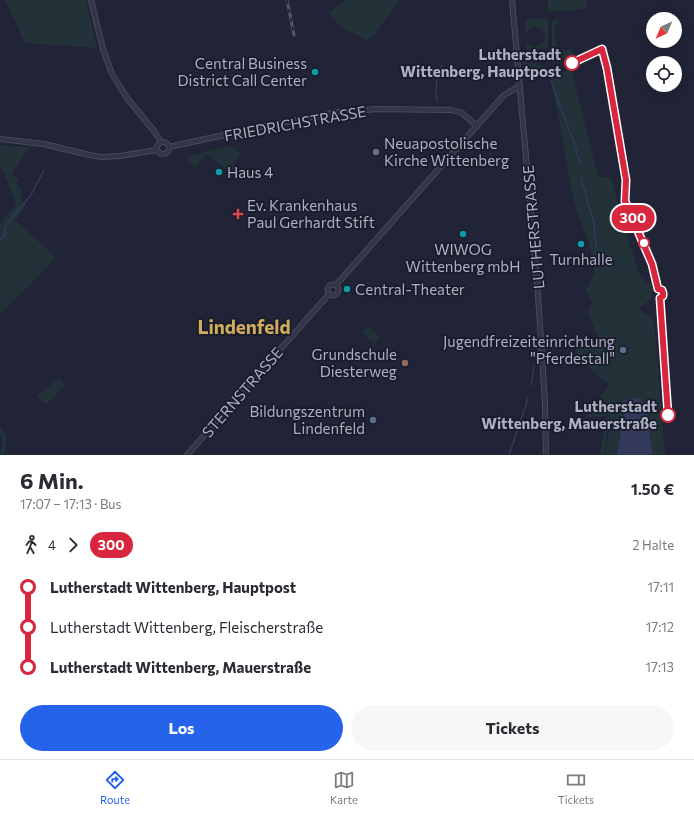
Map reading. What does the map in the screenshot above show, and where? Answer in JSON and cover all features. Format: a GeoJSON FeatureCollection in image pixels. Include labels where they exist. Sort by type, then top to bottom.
{"type":"FeatureCollection","features":[{"type":"Feature","properties":{"kind":"street"},"geometry":{"type":"LineString","coordinates":[[91,0],[104,55],[115,80],[134,108],[154,131],[161,142],[166,143],[169,147]]}},
{"type":"Feature","properties":{"kind":"street","name":"LUTHERSTRASSE"},"geometry":{"type":"LineString","coordinates":[[512,0],[542,346],[546,403],[546,455]]}},
{"type":"Feature","properties":{"kind":"street"},"geometry":{"type":"LineString","coordinates":[[477,126],[504,95],[520,86]]}},
{"type":"Feature","properties":{"kind":"street","name":"FRIEDRICHSTRASSE"},"geometry":{"type":"LineString","coordinates":[[0,139],[44,144],[102,157],[120,156],[157,150],[160,153],[165,153],[168,151],[169,147],[316,116],[367,109],[452,110],[462,113],[477,126]]}},
{"type":"Feature","properties":{"kind":"street","name":"STERNSTRASSE"},"geometry":{"type":"LineString","coordinates":[[336,285],[477,126]]}},
{"type":"Feature","properties":{"kind":"street"},"geometry":{"type":"LineString","coordinates":[[157,150],[158,145],[161,142]]}},
{"type":"Feature","properties":{"kind":"street","name":"STERNSTRASSE"},"geometry":{"type":"LineString","coordinates":[[329,294],[327,290],[328,286],[332,284],[336,285]]}},
{"type":"Feature","properties":{"kind":"street","name":"STERNSTRASSE"},"geometry":{"type":"LineString","coordinates":[[329,294],[333,295],[337,293],[338,289],[336,285]]}},
{"type":"Feature","properties":{"kind":"street","name":"STERNSTRASSE"},"geometry":{"type":"LineString","coordinates":[[187,455],[329,294]]}},
{"type":"Feature","properties":{"kind":"shaded area"},"geometry":{"type":"Polygon","coordinates":[[[5,0],[86,0],[97,48],[25,43],[5,0]]]}},
{"type":"Feature","properties":{"kind":"shaded area"},"geometry":{"type":"Polygon","coordinates":[[[346,0],[400,0],[373,36],[367,40],[341,26],[329,13],[346,0]]]}},
{"type":"Feature","properties":{"kind":"shaded area"},"geometry":{"type":"Polygon","coordinates":[[[548,0],[586,0],[586,9],[548,12],[548,0]]]}},
{"type":"Feature","properties":{"kind":"shaded area"},"geometry":{"type":"Polygon","coordinates":[[[548,18],[548,48],[527,50],[526,43],[532,46],[538,46],[543,42],[545,36],[539,28],[536,27],[531,28],[526,33],[525,20],[522,19],[548,18]]]}},
{"type":"Feature","properties":{"kind":"shaded area"},"geometry":{"type":"Polygon","coordinates":[[[558,20],[559,24],[554,25],[556,47],[552,48],[552,21],[558,20]]]}},
{"type":"Feature","properties":{"kind":"shaded area"},"geometry":{"type":"Polygon","coordinates":[[[571,49],[573,54],[553,64],[552,51],[571,49]]]}},
{"type":"Feature","properties":{"kind":"shaded area"},"geometry":{"type":"Polygon","coordinates":[[[523,61],[547,67],[525,75],[523,61]]]}},
{"type":"Feature","properties":{"kind":"shaded area"},"geometry":{"type":"Polygon","coordinates":[[[571,68],[598,176],[612,178],[621,216],[641,278],[654,287],[651,299],[640,308],[642,312],[654,319],[665,455],[653,455],[646,408],[624,413],[617,455],[605,455],[611,418],[609,415],[587,418],[586,410],[592,409],[609,385],[581,360],[575,348],[598,338],[588,313],[592,302],[585,288],[588,287],[594,273],[590,246],[574,203],[551,78],[571,68]]]}},
{"type":"Feature","properties":{"kind":"shaded area"},"geometry":{"type":"Polygon","coordinates":[[[230,137],[227,138],[190,146],[186,145],[230,137]]]}},
{"type":"Feature","properties":{"kind":"shaded area"},"geometry":{"type":"Polygon","coordinates":[[[0,145],[29,147],[12,174],[19,180],[16,184],[22,190],[20,199],[26,205],[15,220],[56,257],[31,284],[0,313],[0,224],[16,205],[3,170],[0,168],[0,145]]]}},
{"type":"Feature","properties":{"kind":"shaded area"},"geometry":{"type":"Polygon","coordinates":[[[231,146],[241,154],[233,164],[244,173],[239,180],[207,154],[195,168],[186,160],[191,155],[231,146]]]}},
{"type":"Feature","properties":{"kind":"shaded area"},"geometry":{"type":"Polygon","coordinates":[[[369,326],[380,338],[374,344],[362,333],[369,326]]]}},
{"type":"Feature","properties":{"kind":"shaded area"},"geometry":{"type":"Polygon","coordinates":[[[58,379],[61,379],[65,385],[48,403],[44,403],[38,397],[39,394],[58,379]]]}},
{"type":"Feature","properties":{"kind":"shaded area"},"geometry":{"type":"Polygon","coordinates":[[[606,417],[610,417],[604,455],[600,455],[606,417]]]}},
{"type":"Feature","properties":{"kind":"shaded area"},"geometry":{"type":"Polygon","coordinates":[[[0,425],[6,439],[4,455],[0,455],[3,443],[0,436],[0,425]]]}},
{"type":"Feature","properties":{"kind":"water"},"geometry":{"type":"Polygon","coordinates":[[[632,398],[640,399],[646,408],[653,455],[617,455],[624,413],[621,402],[632,398]]]}},
{"type":"Feature","properties":{"kind":"waterway"},"geometry":{"type":"LineString","coordinates":[[437,102],[436,83],[442,65]]}},
{"type":"Feature","properties":{"kind":"waterway"},"geometry":{"type":"LineString","coordinates":[[551,81],[575,146],[580,164]]}},
{"type":"Feature","properties":{"kind":"waterway"},"geometry":{"type":"LineString","coordinates":[[0,240],[5,235],[5,227],[31,195],[44,170]]}},
{"type":"Feature","properties":{"kind":"waterway"},"geometry":{"type":"LineString","coordinates":[[581,178],[594,223],[596,248]]}},
{"type":"Feature","properties":{"kind":"waterway"},"geometry":{"type":"LineString","coordinates":[[531,385],[534,366]]}},
{"type":"Feature","properties":{"kind":"waterway"},"geometry":{"type":"LineString","coordinates":[[509,455],[527,402],[527,397]]}},
{"type":"Feature","properties":{"kind":"railway"},"geometry":{"type":"LineString","coordinates":[[287,0],[294,35]]}},
{"type":"Feature","properties":{"kind":"bus line","name":"300"},"geometry":{"type":"LineString","coordinates":[[572,63],[602,49],[604,53],[626,180],[625,201],[652,264],[658,289],[662,290],[663,292],[663,296],[660,298],[660,318],[668,415]]}},
{"type":"Feature","properties":{"kind":"place","name":"Lutherstadt Wittenberg, Hauptpost"},"geometry":{"type":"Point","coordinates":[572,63]}},
{"type":"Feature","properties":{"kind":"place","name":"Central Business District Call Center"},"geometry":{"type":"Point","coordinates":[315,72]}},
{"type":"Feature","properties":{"kind":"place","name":"Neuapostolische Kirche Wittenberg"},"geometry":{"type":"Point","coordinates":[376,152]}},
{"type":"Feature","properties":{"kind":"place","name":"Haus 4"},"geometry":{"type":"Point","coordinates":[219,172]}},
{"type":"Feature","properties":{"kind":"place","name":"Ev. Krankenhaus Paul Gerhardt Stift"},"geometry":{"type":"Point","coordinates":[238,214]}},
{"type":"Feature","properties":{"kind":"place","name":"WIWOG Wittenberg mbH"},"geometry":{"type":"Point","coordinates":[463,234]}},
{"type":"Feature","properties":{"kind":"place","name":"Turnhalle"},"geometry":{"type":"Point","coordinates":[581,244]}},
{"type":"Feature","properties":{"kind":"place","name":"Central-Theater"},"geometry":{"type":"Point","coordinates":[347,289]}},
{"type":"Feature","properties":{"kind":"place","name":"Jugendfreizeiteinrichtung \"Pferdestall\""},"geometry":{"type":"Point","coordinates":[623,350]}},
{"type":"Feature","properties":{"kind":"place","name":"Grundschule Diesterweg"},"geometry":{"type":"Point","coordinates":[405,363]}},
{"type":"Feature","properties":{"kind":"place","name":"Lutherstadt Wittenberg, Mauerstraße"},"geometry":{"type":"Point","coordinates":[668,415]}},
{"type":"Feature","properties":{"kind":"place","name":"Bildungszentrum Lindenfeld"},"geometry":{"type":"Point","coordinates":[373,420]}},
{"type":"Feature","properties":{"kind":"district","name":"Lindenfeld"},"geometry":{"type":"Point","coordinates":[244,326]}}]}
